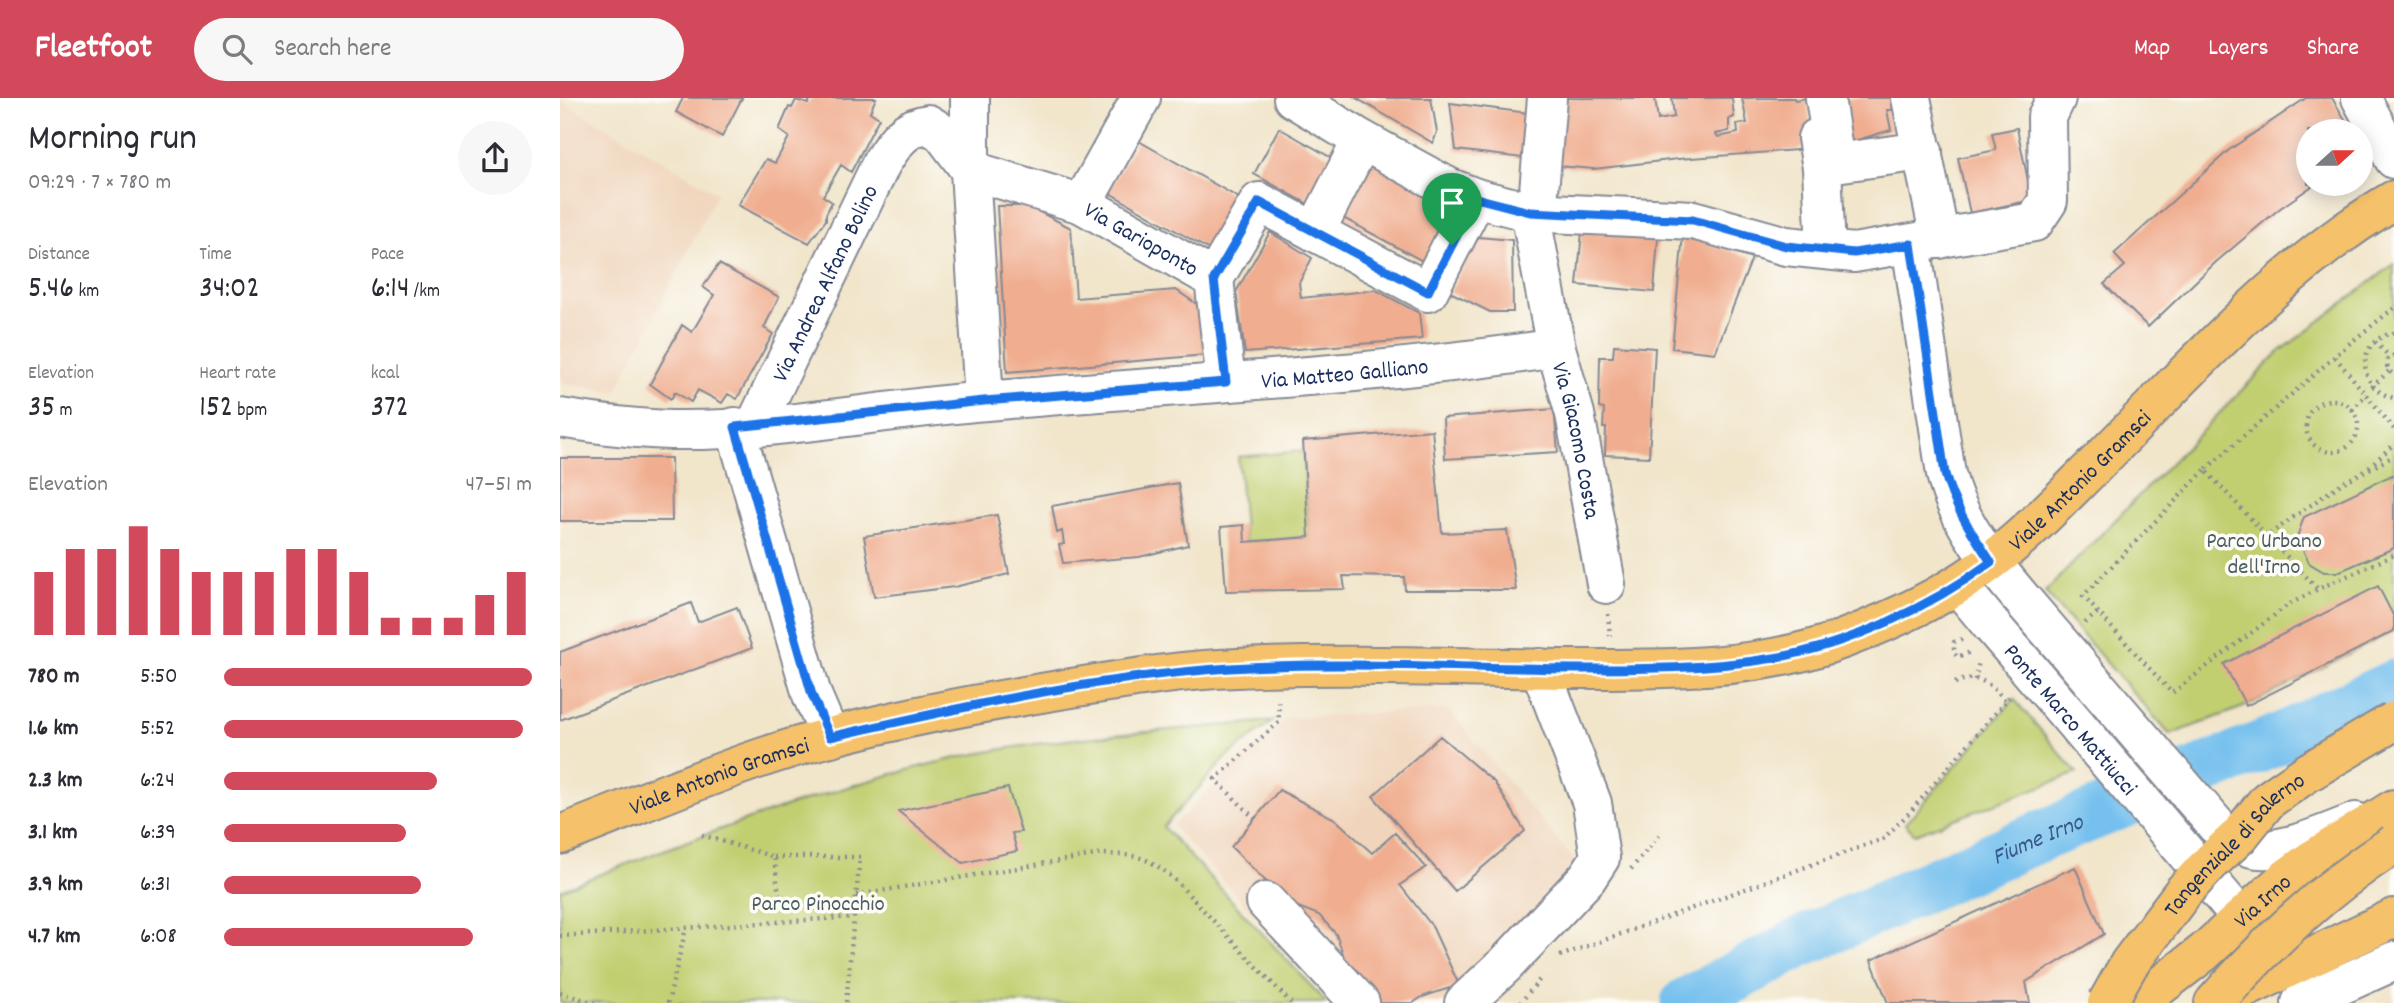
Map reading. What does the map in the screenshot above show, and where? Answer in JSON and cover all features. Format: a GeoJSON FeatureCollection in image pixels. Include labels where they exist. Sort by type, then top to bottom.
{"type":"FeatureCollection","features":[{"type":"Feature","properties":{"kind":"main road","name":"Viale Antonio Gramsci"},"geometry":{"type":"LineString","coordinates":[[560,835],[752,761],[830,737],[977,703],[1096,684],[1230,668],[1410,665],[1612,669],[1708,666],[1775,658],[1836,642],[1904,614],[1958,585],[1991,562],[2067,493],[2231,328],[2331,243],[2394,200]]}},
{"type":"Feature","properties":{"kind":"main road","name":"Tangenziale di Salerno"},"geometry":{"type":"LineString","coordinates":[[2107,1003],[2129,964],[2184,891],[2239,836],[2268,800],[2306,773],[2394,721]]}},
{"type":"Feature","properties":{"kind":"main road","name":"Via Irno"},"geometry":{"type":"LineString","coordinates":[[2138,1003],[2203,953],[2240,917],[2310,861],[2394,808]]}},
{"type":"Feature","properties":{"kind":"main road"},"geometry":{"type":"LineString","coordinates":[[2394,817],[2390,832],[2394,850]]}},
{"type":"Feature","properties":{"kind":"main road"},"geometry":{"type":"LineString","coordinates":[[2214,1003],[2263,949],[2306,908],[2360,866],[2394,844]]}},
{"type":"Feature","properties":{"kind":"main road"},"geometry":{"type":"LineString","coordinates":[[2214,1003],[2394,918]]}},
{"type":"Feature","properties":{"kind":"street"},"geometry":{"type":"LineString","coordinates":[[970,98],[970,170],[984,401]]}},
{"type":"Feature","properties":{"kind":"street"},"geometry":{"type":"LineString","coordinates":[[1082,204],[1141,98]]}},
{"type":"Feature","properties":{"kind":"street"},"geometry":{"type":"LineString","coordinates":[[1293,98],[1448,187],[1476,198],[1530,212],[1693,220],[1786,246],[1854,253],[2034,222],[2048,201],[2047,117],[2056,98]]}},
{"type":"Feature","properties":{"kind":"street"},"geometry":{"type":"LineString","coordinates":[[1530,212],[1539,191],[1547,98]]}},
{"type":"Feature","properties":{"kind":"street"},"geometry":{"type":"LineString","coordinates":[[1811,98],[1822,168],[1826,250]]}},
{"type":"Feature","properties":{"kind":"street"},"geometry":{"type":"LineString","coordinates":[[1825,98],[1835,163],[1923,151]]}},
{"type":"Feature","properties":{"kind":"street","name":"Ponte Marco Mattiucci"},"geometry":{"type":"LineString","coordinates":[[1911,98],[1923,151],[1925,242],[1945,474],[1960,515],[1991,562],[2216,825],[2240,844],[2271,849],[2314,838],[2394,808]]}},
{"type":"Feature","properties":{"kind":"street"},"geometry":{"type":"LineString","coordinates":[[2361,98],[2394,159]]}},
{"type":"Feature","properties":{"kind":"street","name":"Via Andrea Alfano Bolino"},"geometry":{"type":"LineString","coordinates":[[745,427],[895,141],[914,126],[928,124],[942,133],[970,170]]}},
{"type":"Feature","properties":{"kind":"street"},"geometry":{"type":"LineString","coordinates":[[1315,232],[1362,140]]}},
{"type":"Feature","properties":{"kind":"street","name":"Via Garioponto"},"geometry":{"type":"LineString","coordinates":[[970,170],[1082,204],[1214,279],[1226,382]]}},
{"type":"Feature","properties":{"kind":"street"},"geometry":{"type":"LineString","coordinates":[[1214,279],[1259,202],[1428,292],[1476,198]]}},
{"type":"Feature","properties":{"kind":"street","name":"Via Giacomo Costa"},"geometry":{"type":"LineString","coordinates":[[1530,212],[1556,348],[1575,414],[1606,584]]}},
{"type":"Feature","properties":{"kind":"street","name":"Via Matteo Galliano"},"geometry":{"type":"LineString","coordinates":[[560,418],[614,426],[672,430],[745,427],[984,401],[1412,365],[1556,348]]}},
{"type":"Feature","properties":{"kind":"street"},"geometry":{"type":"LineString","coordinates":[[745,427],[812,695],[830,737]]}},
{"type":"Feature","properties":{"kind":"street","name":"Ponte Marco Mattiucci"},"geometry":{"type":"LineString","coordinates":[[1958,585],[2258,937],[2273,947],[2299,953],[2326,951]]}},
{"type":"Feature","properties":{"kind":"street"},"geometry":{"type":"LineString","coordinates":[[1465,1003],[1506,965],[1587,878],[1600,858],[1594,812],[1540,668]]}},
{"type":"Feature","properties":{"kind":"street"},"geometry":{"type":"LineString","coordinates":[[2198,866],[2213,907],[2211,928],[2203,953]]}},
{"type":"Feature","properties":{"kind":"street"},"geometry":{"type":"LineString","coordinates":[[1266,902],[1360,1003]]}},
{"type":"Feature","properties":{"kind":"street"},"geometry":{"type":"LineString","coordinates":[[2301,1003],[2394,961]]}},
{"type":"Feature","properties":{"kind":"path"},"geometry":{"type":"LineString","coordinates":[[2394,308],[2205,470],[2083,596],[2172,693],[2288,605],[2394,555]]}},
{"type":"Feature","properties":{"kind":"path"},"geometry":{"type":"LineString","coordinates":[[2394,333],[2375,342],[2365,359],[2367,378],[2372,387],[2394,398]]}},
{"type":"Feature","properties":{"kind":"path"},"geometry":{"type":"LineString","coordinates":[[2372,387],[2392,372],[2387,365],[2392,356],[2375,342]]}},
{"type":"Feature","properties":{"kind":"path"},"geometry":{"type":"LineString","coordinates":[[2335,356],[2394,429]]}},
{"type":"Feature","properties":{"kind":"path"},"geometry":{"type":"LineString","coordinates":[[2352,410],[2366,394]]}},
{"type":"Feature","properties":{"kind":"path"},"geometry":{"type":"LineString","coordinates":[[2331,400],[2346,404],[2352,410],[2358,425],[2348,446],[2332,452],[2317,447],[2311,441],[2307,418],[2316,405],[2331,400]]}},
{"type":"Feature","properties":{"kind":"path"},"geometry":{"type":"LineString","coordinates":[[2362,472],[2394,444]]}},
{"type":"Feature","properties":{"kind":"path"},"geometry":{"type":"LineString","coordinates":[[2267,536],[2342,483],[2394,456]]}},
{"type":"Feature","properties":{"kind":"path"},"geometry":{"type":"LineString","coordinates":[[2205,470],[2318,589]]}},
{"type":"Feature","properties":{"kind":"path"},"geometry":{"type":"LineString","coordinates":[[1606,584],[1612,669]]}},
{"type":"Feature","properties":{"kind":"path"},"geometry":{"type":"LineString","coordinates":[[1954,653],[1957,657],[1974,650],[1979,656],[1975,680]]}},
{"type":"Feature","properties":{"kind":"path"},"geometry":{"type":"LineString","coordinates":[[1255,819],[1215,779],[1279,722],[1275,667]]}},
{"type":"Feature","properties":{"kind":"path"},"geometry":{"type":"LineString","coordinates":[[1955,683],[1966,678],[1986,681],[2006,701]]}},
{"type":"Feature","properties":{"kind":"path"},"geometry":{"type":"LineString","coordinates":[[1559,956],[1883,839],[1910,812],[2015,690]]}},
{"type":"Feature","properties":{"kind":"path"},"geometry":{"type":"LineString","coordinates":[[702,835],[774,857],[860,857],[846,1003]]}},
{"type":"Feature","properties":{"kind":"path"},"geometry":{"type":"LineString","coordinates":[[856,895],[1101,854],[1138,855],[1157,865],[1174,879],[1291,1003]]}},
{"type":"Feature","properties":{"kind":"path"},"geometry":{"type":"LineString","coordinates":[[774,857],[779,904]]}},
{"type":"Feature","properties":{"kind":"path"},"geometry":{"type":"LineString","coordinates":[[560,936],[854,917]]}},
{"type":"Feature","properties":{"kind":"path"},"geometry":{"type":"LineString","coordinates":[[668,1003],[686,928]]}},
{"type":"Feature","properties":{"kind":"path"},"geometry":{"type":"LineString","coordinates":[[560,993],[595,1003]]}},
{"type":"Feature","properties":{"kind":"shaded area"},"geometry":{"type":"Polygon","coordinates":[[[560,100],[717,193],[616,392],[560,383],[560,100]]]}},
{"type":"Feature","properties":{"kind":"shaded area"},"geometry":{"type":"Polygon","coordinates":[[[1448,709],[1593,883],[1474,1003],[1336,1003],[1172,826],[1286,718],[1448,709]]]}},
{"type":"Feature","properties":{"kind":"green space","name":"Parco Urbano dell'Irno"},"geometry":{"type":"Polygon","coordinates":[[[2394,264],[2394,631],[2246,706],[2170,735],[2045,592],[2278,353],[2394,264]]]}},
{"type":"Feature","properties":{"kind":"green space"},"geometry":{"type":"Polygon","coordinates":[[[1303,451],[1309,537],[1245,542],[1238,457],[1303,451]]]}},
{"type":"Feature","properties":{"kind":"green space"},"geometry":{"type":"Polygon","coordinates":[[[2014,699],[2077,773],[1915,834],[1905,824],[2014,699]]]}},
{"type":"Feature","properties":{"kind":"green space","name":"Parco Pinocchio"},"geometry":{"type":"Polygon","coordinates":[[[1273,721],[1227,757],[1163,827],[1327,1003],[560,1003],[560,890],[744,821],[837,790],[931,764],[1058,741],[1273,721]]]}},
{"type":"Feature","properties":{"kind":"building"},"geometry":{"type":"Polygon","coordinates":[[[683,98],[742,98],[722,137],[676,112],[683,98]]]}},
{"type":"Feature","properties":{"kind":"building"},"geometry":{"type":"Polygon","coordinates":[[[811,98],[876,98],[870,112],[879,118],[851,172],[841,165],[823,196],[832,202],[826,220],[809,243],[738,205],[766,159],[775,163],[789,137],[779,130],[789,107],[792,108],[796,100],[808,104],[811,98]]]}},
{"type":"Feature","properties":{"kind":"building"},"geometry":{"type":"Polygon","coordinates":[[[1356,98],[1431,98],[1437,132],[1433,143],[1356,98]]]}},
{"type":"Feature","properties":{"kind":"building"},"geometry":{"type":"Polygon","coordinates":[[[1555,98],[1655,98],[1658,120],[1674,117],[1672,98],[1732,98],[1734,117],[1729,119],[1729,131],[1716,134],[1718,137],[1738,133],[1737,124],[1747,123],[1742,98],[1807,98],[1813,141],[1797,150],[1678,159],[1594,169],[1558,166],[1555,98]]]}},
{"type":"Feature","properties":{"kind":"building"},"geometry":{"type":"Polygon","coordinates":[[[1833,98],[1891,98],[1893,110],[1887,110],[1891,130],[1840,145],[1833,98]]]}},
{"type":"Feature","properties":{"kind":"building"},"geometry":{"type":"Polygon","coordinates":[[[2306,98],[2332,98],[2345,119],[2296,119],[2298,196],[2216,262],[2148,327],[2104,284],[2125,266],[2114,254],[2229,150],[2306,98]]]}},
{"type":"Feature","properties":{"kind":"building"},"geometry":{"type":"Polygon","coordinates":[[[1450,103],[1536,114],[1531,159],[1456,150],[1450,103]]]}},
{"type":"Feature","properties":{"kind":"building"},"geometry":{"type":"Polygon","coordinates":[[[1279,128],[1335,160],[1310,205],[1254,174],[1279,128]]]}},
{"type":"Feature","properties":{"kind":"building"},"geometry":{"type":"Polygon","coordinates":[[[2017,128],[2032,200],[1970,213],[1958,158],[1996,150],[1992,133],[2017,128]]]}},
{"type":"Feature","properties":{"kind":"building"},"geometry":{"type":"Polygon","coordinates":[[[1137,140],[1244,201],[1215,253],[1108,192],[1137,140]]]}},
{"type":"Feature","properties":{"kind":"building"},"geometry":{"type":"Polygon","coordinates":[[[1368,154],[1460,201],[1426,263],[1336,214],[1368,154]]]}},
{"type":"Feature","properties":{"kind":"building"},"geometry":{"type":"Polygon","coordinates":[[[997,206],[1028,206],[1071,228],[1076,298],[1176,290],[1201,307],[1206,355],[1007,372],[997,206]]]}},
{"type":"Feature","properties":{"kind":"building"},"geometry":{"type":"Polygon","coordinates":[[[1582,231],[1658,238],[1654,292],[1577,285],[1582,231]]]}},
{"type":"Feature","properties":{"kind":"building"},"geometry":{"type":"Polygon","coordinates":[[[1270,232],[1312,258],[1299,283],[1301,298],[1376,290],[1419,313],[1422,339],[1245,353],[1236,292],[1270,232]]]}},
{"type":"Feature","properties":{"kind":"building"},"geometry":{"type":"Polygon","coordinates":[[[1683,235],[1752,258],[1715,353],[1672,348],[1683,235]]]}},
{"type":"Feature","properties":{"kind":"building"},"geometry":{"type":"Polygon","coordinates":[[[1478,237],[1512,240],[1513,312],[1490,312],[1450,292],[1478,237]]]}},
{"type":"Feature","properties":{"kind":"building"},"geometry":{"type":"Polygon","coordinates":[[[719,264],[779,297],[764,328],[773,334],[737,399],[728,394],[722,403],[698,390],[691,402],[675,392],[671,399],[650,384],[682,325],[692,332],[714,295],[703,287],[719,264]]]}},
{"type":"Feature","properties":{"kind":"building"},"geometry":{"type":"Polygon","coordinates":[[[1614,345],[1655,348],[1649,457],[1605,455],[1604,409],[1599,408],[1600,357],[1613,357],[1614,345]]]}},
{"type":"Feature","properties":{"kind":"building"},"geometry":{"type":"Polygon","coordinates":[[[1554,409],[1558,452],[1445,459],[1443,418],[1554,409]]]}},
{"type":"Feature","properties":{"kind":"building"},"geometry":{"type":"Polygon","coordinates":[[[1432,430],[1442,533],[1507,530],[1516,590],[1405,590],[1404,577],[1343,576],[1345,589],[1226,591],[1221,527],[1244,525],[1245,542],[1309,537],[1303,441],[1432,430]]]}},
{"type":"Feature","properties":{"kind":"building"},"geometry":{"type":"Polygon","coordinates":[[[560,458],[671,458],[672,521],[560,521],[560,458]]]}},
{"type":"Feature","properties":{"kind":"building"},"geometry":{"type":"Polygon","coordinates":[[[2394,474],[2394,548],[2338,572],[2324,572],[2309,563],[2297,537],[2304,517],[2394,474]]]}},
{"type":"Feature","properties":{"kind":"building"},"geometry":{"type":"Polygon","coordinates":[[[1178,483],[1188,545],[1139,557],[1063,563],[1059,545],[1064,544],[1062,531],[1057,533],[1052,506],[1178,483]]]}},
{"type":"Feature","properties":{"kind":"building"},"geometry":{"type":"Polygon","coordinates":[[[997,515],[1009,574],[954,587],[874,597],[864,536],[997,515]]]}},
{"type":"Feature","properties":{"kind":"building"},"geometry":{"type":"Polygon","coordinates":[[[2378,586],[2394,617],[2394,631],[2246,706],[2224,664],[2378,586]]]}},
{"type":"Feature","properties":{"kind":"building"},"geometry":{"type":"Polygon","coordinates":[[[691,603],[698,622],[737,607],[752,648],[560,720],[560,652],[691,603]]]}},
{"type":"Feature","properties":{"kind":"building"},"geometry":{"type":"Polygon","coordinates":[[[1440,736],[1494,782],[1525,831],[1455,891],[1373,796],[1440,736]]]}},
{"type":"Feature","properties":{"kind":"building"},"geometry":{"type":"Polygon","coordinates":[[[1008,788],[1021,832],[1012,833],[1017,851],[963,863],[898,811],[1008,788]]]}},
{"type":"Feature","properties":{"kind":"building"},"geometry":{"type":"Polygon","coordinates":[[[1279,790],[1335,819],[1372,853],[1395,833],[1426,867],[1400,885],[1432,926],[1459,985],[1422,997],[1413,1003],[1375,1003],[1351,977],[1336,934],[1319,915],[1288,903],[1231,847],[1279,790]]]}},
{"type":"Feature","properties":{"kind":"building"},"geometry":{"type":"Polygon","coordinates":[[[2075,867],[2104,934],[2026,982],[2030,1003],[1888,1003],[1871,960],[2075,867]]]}},
{"type":"Feature","properties":{"kind":"waterway","name":"Fiume Irno"},"geometry":{"type":"LineString","coordinates":[[1686,1003],[1799,943],[2036,838],[2270,743],[2394,685]]}},
{"type":"Feature","properties":{"kind":"route"},"geometry":{"type":"LineString","coordinates":[[1476,198],[1530,212],[1693,220],[1786,246],[1854,253],[1911,244],[1945,474],[1960,515],[1991,562],[1958,585],[1904,614],[1836,642],[1775,658],[1708,666],[1612,669],[1410,665],[1230,668],[1149,676],[977,703],[830,737],[812,695],[735,427],[984,401],[1226,382],[1214,279],[1259,202],[1428,292],[1452,245],[1476,198]]}}]}
